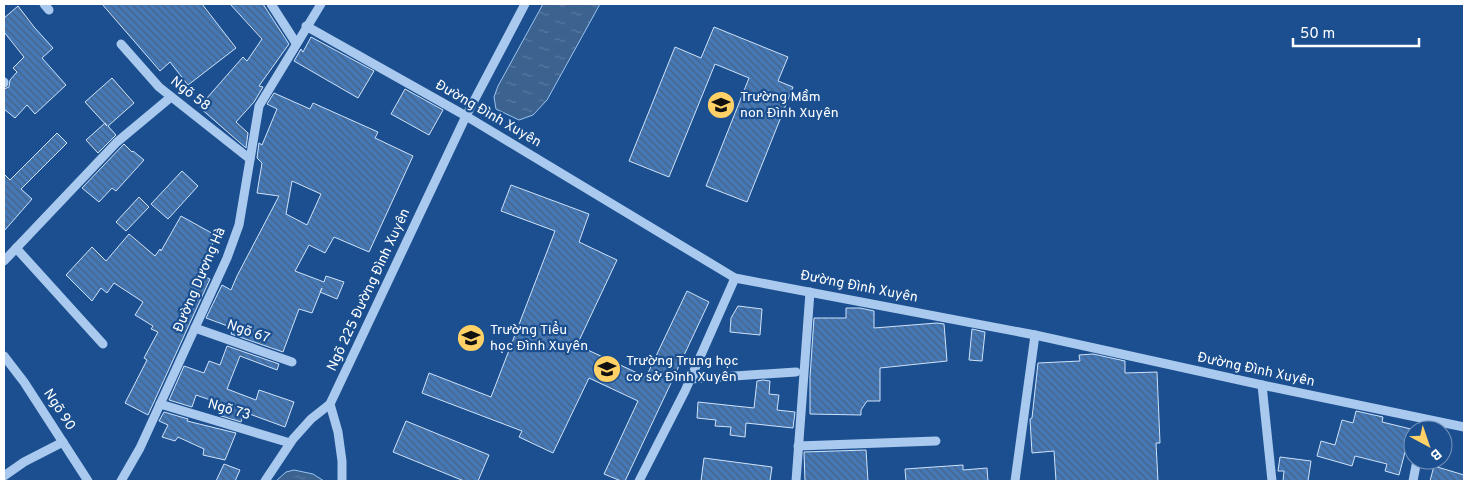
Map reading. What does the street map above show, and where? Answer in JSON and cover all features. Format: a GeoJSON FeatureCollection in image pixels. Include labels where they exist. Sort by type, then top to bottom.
{"type":"FeatureCollection","features":[{"type":"Feature","properties":{"kind":"street"},"geometry":{"type":"LineString","coordinates":[[271,4],[296,43]]}},
{"type":"Feature","properties":{"kind":"street","name":"Đường Dương Hà"},"geometry":{"type":"LineString","coordinates":[[121,481],[140,448],[227,258],[239,225],[259,106],[321,4]]}},
{"type":"Feature","properties":{"kind":"street","name":"Ngõ 225 Đường Đình Xuyên"},"geometry":{"type":"LineString","coordinates":[[330,404],[466,116],[525,4]]}},
{"type":"Feature","properties":{"kind":"street","name":"Đường Đình Xuyên"},"geometry":{"type":"LineString","coordinates":[[306,26],[466,116],[736,278],[1035,336],[1464,427]]}},
{"type":"Feature","properties":{"kind":"street","name":"Ngõ 58"},"geometry":{"type":"LineString","coordinates":[[121,44],[159,87],[250,159]]}},
{"type":"Feature","properties":{"kind":"street"},"geometry":{"type":"LineString","coordinates":[[4,261],[117,142],[171,97]]}},
{"type":"Feature","properties":{"kind":"street"},"geometry":{"type":"LineString","coordinates":[[16,248],[103,344]]}},
{"type":"Feature","properties":{"kind":"street"},"geometry":{"type":"LineString","coordinates":[[640,481],[690,379],[736,278]]}},
{"type":"Feature","properties":{"kind":"street"},"geometry":{"type":"LineString","coordinates":[[796,481],[810,292]]}},
{"type":"Feature","properties":{"kind":"street","name":"Ngõ 67"},"geometry":{"type":"LineString","coordinates":[[195,328],[292,362]]}},
{"type":"Feature","properties":{"kind":"street"},"geometry":{"type":"LineString","coordinates":[[1015,481],[1035,336]]}},
{"type":"Feature","properties":{"kind":"street","name":"Ngõ 90"},"geometry":{"type":"LineString","coordinates":[[4,356],[24,382],[88,481]]}},
{"type":"Feature","properties":{"kind":"street"},"geometry":{"type":"LineString","coordinates":[[690,379],[796,372]]}},
{"type":"Feature","properties":{"kind":"street"},"geometry":{"type":"LineString","coordinates":[[1262,385],[1272,481]]}},
{"type":"Feature","properties":{"kind":"street","name":"Ngõ 73"},"geometry":{"type":"LineString","coordinates":[[160,404],[290,443]]}},
{"type":"Feature","properties":{"kind":"street"},"geometry":{"type":"LineString","coordinates":[[265,481],[290,443],[311,420],[330,404],[338,432],[342,461],[342,481]]}},
{"type":"Feature","properties":{"kind":"street"},"geometry":{"type":"LineString","coordinates":[[798,446],[936,441]]}},
{"type":"Feature","properties":{"kind":"street"},"geometry":{"type":"LineString","coordinates":[[4,476],[24,462],[63,442]]}},
{"type":"Feature","properties":{"kind":"water"},"geometry":{"type":"Polygon","coordinates":[[[543,4],[600,4],[547,100],[533,115],[519,120],[496,109],[494,97],[498,86],[543,4]]]}},
{"type":"Feature","properties":{"kind":"water"},"geometry":{"type":"Polygon","coordinates":[[[294,470],[313,474],[324,481],[276,481],[286,472],[294,470]]]}},
{"type":"Feature","properties":{"kind":"building"},"geometry":{"type":"Polygon","coordinates":[[[102,4],[202,4],[236,48],[188,85],[170,62],[160,71],[102,4]]]}},
{"type":"Feature","properties":{"kind":"building"},"geometry":{"type":"Polygon","coordinates":[[[230,4],[263,4],[289,44],[259,86],[263,87],[254,102],[236,122],[248,133],[246,148],[199,107],[243,57],[247,61],[262,39],[230,4]]]}},
{"type":"Feature","properties":{"kind":"building"},"geometry":{"type":"Polygon","coordinates":[[[18,6],[53,48],[42,58],[66,85],[35,114],[27,105],[15,118],[4,109],[4,89],[9,87],[10,80],[17,72],[13,68],[24,57],[4,32],[4,18],[18,6]]]}},
{"type":"Feature","properties":{"kind":"building"},"geometry":{"type":"Polygon","coordinates":[[[714,27],[788,57],[778,81],[793,87],[747,202],[706,186],[749,78],[715,64],[669,177],[629,161],[675,47],[701,58],[714,27]]]}},
{"type":"Feature","properties":{"kind":"building"},"geometry":{"type":"Polygon","coordinates":[[[311,37],[374,71],[358,98],[294,61],[301,49],[303,52],[311,37]]]}},
{"type":"Feature","properties":{"kind":"building"},"geometry":{"type":"Polygon","coordinates":[[[112,78],[134,103],[108,126],[116,135],[98,153],[86,140],[105,123],[85,102],[112,78]]]}},
{"type":"Feature","properties":{"kind":"building"},"geometry":{"type":"Polygon","coordinates":[[[405,89],[443,110],[429,135],[391,114],[405,89]]]}},
{"type":"Feature","properties":{"kind":"building"},"geometry":{"type":"Polygon","coordinates":[[[274,93],[310,109],[313,103],[378,132],[375,138],[413,156],[369,252],[334,237],[325,253],[309,245],[295,271],[324,282],[326,276],[344,282],[337,299],[320,292],[312,313],[299,309],[283,352],[231,334],[233,328],[206,318],[222,285],[231,290],[279,196],[257,193],[262,163],[257,158],[259,143],[262,145],[277,109],[267,104],[274,93]],[[292,181],[286,214],[307,225],[321,194],[292,181]]]}},
{"type":"Feature","properties":{"kind":"building"},"geometry":{"type":"Polygon","coordinates":[[[57,133],[67,143],[21,189],[32,199],[4,231],[4,174],[10,180],[57,133]]]}},
{"type":"Feature","properties":{"kind":"building"},"geometry":{"type":"Polygon","coordinates":[[[124,144],[144,160],[116,191],[112,188],[99,202],[82,188],[124,144]]]}},
{"type":"Feature","properties":{"kind":"building"},"geometry":{"type":"Polygon","coordinates":[[[182,171],[198,186],[168,219],[151,204],[182,171]]]}},
{"type":"Feature","properties":{"kind":"building"},"geometry":{"type":"Polygon","coordinates":[[[511,185],[589,214],[579,242],[617,260],[577,345],[646,377],[687,291],[709,302],[625,481],[604,474],[638,401],[589,378],[553,453],[519,437],[522,431],[422,393],[429,373],[491,397],[555,231],[501,211],[511,185]]]}},
{"type":"Feature","properties":{"kind":"building"},"geometry":{"type":"Polygon","coordinates":[[[139,197],[149,207],[126,231],[116,222],[139,197]]]}},
{"type":"Feature","properties":{"kind":"building"},"geometry":{"type":"Polygon","coordinates":[[[181,216],[217,236],[197,273],[210,279],[148,415],[125,403],[147,360],[144,358],[158,332],[151,329],[153,326],[135,315],[143,302],[114,283],[107,293],[101,288],[92,301],[66,275],[92,247],[106,261],[129,234],[155,256],[160,249],[161,251],[181,216]]]}},
{"type":"Feature","properties":{"kind":"building"},"geometry":{"type":"Polygon","coordinates":[[[738,306],[762,309],[760,335],[730,332],[731,318],[738,306]]]}},
{"type":"Feature","properties":{"kind":"building"},"geometry":{"type":"Polygon","coordinates":[[[846,308],[874,311],[874,328],[944,324],[947,361],[880,368],[880,401],[867,401],[861,410],[861,415],[810,414],[810,377],[814,318],[846,318],[846,308]]]}},
{"type":"Feature","properties":{"kind":"building"},"geometry":{"type":"Polygon","coordinates":[[[972,329],[985,332],[982,361],[969,360],[972,329]]]}},
{"type":"Feature","properties":{"kind":"building"},"geometry":{"type":"Polygon","coordinates":[[[227,346],[279,364],[277,370],[240,356],[227,389],[256,400],[259,390],[294,402],[285,427],[244,412],[241,422],[218,415],[222,404],[196,395],[192,407],[169,400],[184,366],[204,373],[209,361],[220,365],[227,346]]]}},
{"type":"Feature","properties":{"kind":"building"},"geometry":{"type":"Polygon","coordinates":[[[1093,354],[1125,361],[1125,373],[1157,372],[1160,443],[1156,443],[1158,481],[1056,481],[1054,451],[1032,453],[1030,419],[1032,418],[1038,363],[1080,361],[1079,355],[1093,354]]]}},
{"type":"Feature","properties":{"kind":"building"},"geometry":{"type":"Polygon","coordinates":[[[757,381],[770,381],[769,394],[779,395],[777,410],[795,412],[793,428],[746,423],[745,437],[730,435],[731,427],[715,426],[716,420],[697,418],[698,402],[754,408],[757,381]]]}},
{"type":"Feature","properties":{"kind":"building"},"geometry":{"type":"Polygon","coordinates":[[[1356,411],[1383,417],[1382,422],[1403,427],[1403,460],[1399,475],[1385,471],[1387,464],[1355,456],[1352,466],[1317,456],[1321,441],[1335,445],[1342,420],[1353,423],[1356,411]]]}},
{"type":"Feature","properties":{"kind":"building"},"geometry":{"type":"Polygon","coordinates":[[[164,412],[188,419],[187,421],[236,433],[225,460],[203,455],[204,449],[178,437],[175,441],[162,437],[168,425],[159,421],[164,412]]]}},
{"type":"Feature","properties":{"kind":"building"},"geometry":{"type":"Polygon","coordinates":[[[406,421],[489,455],[478,481],[464,481],[393,452],[406,421]]]}},
{"type":"Feature","properties":{"kind":"building"},"geometry":{"type":"Polygon","coordinates":[[[866,450],[868,481],[805,481],[804,452],[866,450]]]}},
{"type":"Feature","properties":{"kind":"building"},"geometry":{"type":"Polygon","coordinates":[[[1280,457],[1311,461],[1308,481],[1283,481],[1284,471],[1278,471],[1280,457]]]}},
{"type":"Feature","properties":{"kind":"building"},"geometry":{"type":"Polygon","coordinates":[[[704,458],[772,467],[770,481],[701,481],[704,458]]]}},
{"type":"Feature","properties":{"kind":"building"},"geometry":{"type":"Polygon","coordinates":[[[224,464],[240,470],[235,481],[216,481],[224,464]]]}},
{"type":"Feature","properties":{"kind":"building"},"geometry":{"type":"Polygon","coordinates":[[[963,465],[963,470],[987,468],[988,481],[906,481],[905,469],[963,465]]]}},
{"type":"Feature","properties":{"kind":"building"},"geometry":{"type":"Polygon","coordinates":[[[1433,470],[1447,470],[1464,475],[1464,481],[1430,481],[1433,470]]]}},
{"type":"Feature","properties":{"kind":"place","name":"Trường Mầm non Đình Xuyên"},"geometry":{"type":"Point","coordinates":[721,105]}},
{"type":"Feature","properties":{"kind":"place","name":"Trường Tiểu học Đình Xuyên"},"geometry":{"type":"Point","coordinates":[471,338]}},
{"type":"Feature","properties":{"kind":"place","name":"Trường Trung học cơ sở Đình Xuyên"},"geometry":{"type":"Point","coordinates":[607,369]}}]}
